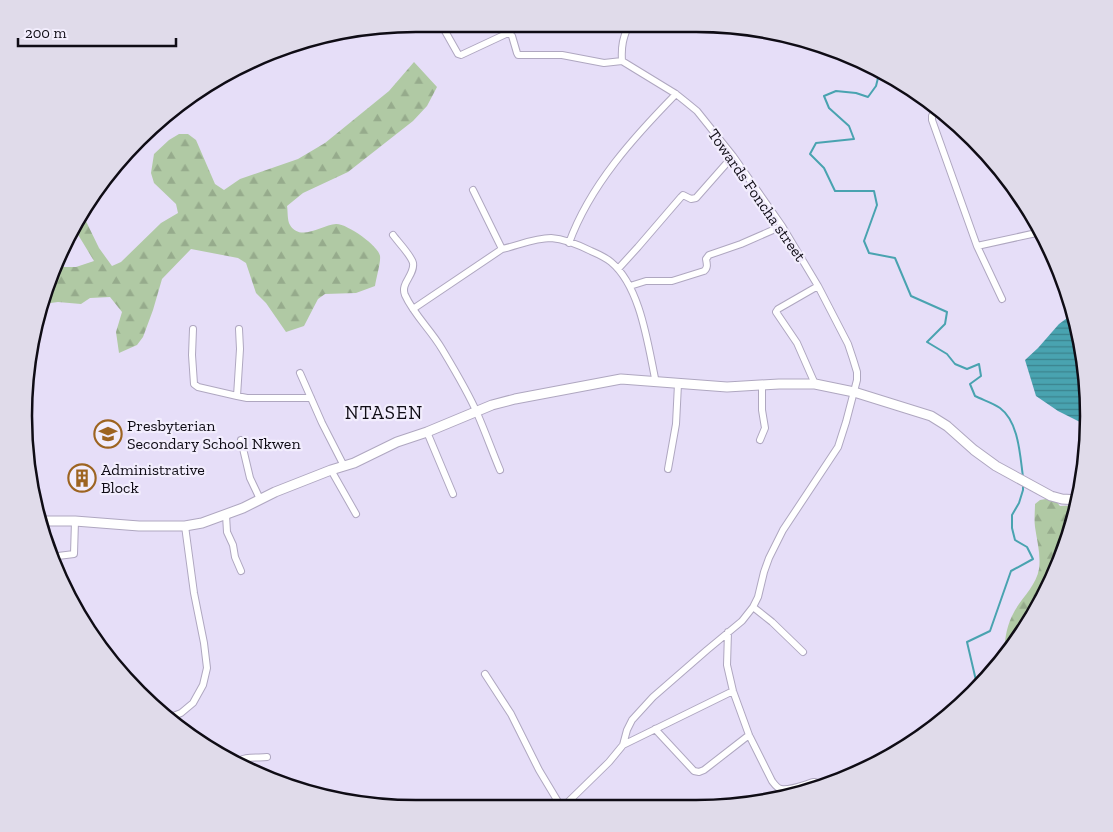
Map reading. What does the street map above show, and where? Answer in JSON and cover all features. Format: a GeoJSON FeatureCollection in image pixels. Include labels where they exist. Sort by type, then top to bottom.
{"type":"FeatureCollection","features":[{"type":"Feature","properties":{"kind":"street"},"geometry":{"type":"LineString","coordinates":[[446,32],[461,56],[506,34],[510,34],[518,55],[562,56],[604,63],[622,61],[621,46],[625,32]]}},
{"type":"Feature","properties":{"kind":"street","name":"Towards Foncha street"},"geometry":{"type":"LineString","coordinates":[[570,800],[609,762],[623,745],[632,720],[653,696],[742,621],[753,607],[775,544],[838,447],[857,380],[857,372],[848,344],[818,286],[782,226],[734,156],[697,112],[676,94],[622,61]]}},
{"type":"Feature","properties":{"kind":"street"},"geometry":{"type":"LineString","coordinates":[[569,243],[576,223],[612,164],[676,94]]}},
{"type":"Feature","properties":{"kind":"street"},"geometry":{"type":"LineString","coordinates":[[933,114],[932,120],[978,246],[1002,299]]}},
{"type":"Feature","properties":{"kind":"street"},"geometry":{"type":"LineString","coordinates":[[618,269],[681,196],[685,195],[691,199],[696,198],[734,156]]}},
{"type":"Feature","properties":{"kind":"street"},"geometry":{"type":"LineString","coordinates":[[473,190],[502,249]]}},
{"type":"Feature","properties":{"kind":"street"},"geometry":{"type":"LineString","coordinates":[[630,286],[646,281],[672,281],[704,271],[707,265],[707,256],[742,244],[782,226]]}},
{"type":"Feature","properties":{"kind":"street"},"geometry":{"type":"LineString","coordinates":[[978,246],[1034,234]]}},
{"type":"Feature","properties":{"kind":"street"},"geometry":{"type":"LineString","coordinates":[[393,235],[413,264],[413,269],[404,285],[404,290],[413,309],[441,347],[477,411],[500,470]]}},
{"type":"Feature","properties":{"kind":"street"},"geometry":{"type":"LineString","coordinates":[[413,309],[502,249],[550,238],[583,246],[612,262],[630,286],[639,310],[656,383]]}},
{"type":"Feature","properties":{"kind":"street"},"geometry":{"type":"LineString","coordinates":[[816,384],[798,343],[776,312],[818,286]]}},
{"type":"Feature","properties":{"kind":"street"},"geometry":{"type":"LineString","coordinates":[[193,329],[194,384],[198,387],[247,398],[311,398]]}},
{"type":"Feature","properties":{"kind":"street"},"geometry":{"type":"LineString","coordinates":[[237,396],[240,349],[238,329]]}},
{"type":"Feature","properties":{"kind":"street"},"geometry":{"type":"LineString","coordinates":[[300,373],[344,466]]}},
{"type":"Feature","properties":{"kind":"street"},"geometry":{"type":"LineString","coordinates":[[48,521],[139,526],[202,524],[226,515],[274,492],[330,470],[354,463],[397,442],[427,432],[492,405],[613,380],[727,387],[816,384],[854,392],[939,420],[990,462],[1051,496],[1071,500]]}},
{"type":"Feature","properties":{"kind":"street"},"geometry":{"type":"LineString","coordinates":[[668,469],[676,424],[678,384]]}},
{"type":"Feature","properties":{"kind":"street"},"geometry":{"type":"LineString","coordinates":[[760,440],[765,428],[762,410],[762,386]]}},
{"type":"Feature","properties":{"kind":"street"},"geometry":{"type":"LineString","coordinates":[[427,432],[453,494]]}},
{"type":"Feature","properties":{"kind":"street"},"geometry":{"type":"LineString","coordinates":[[241,440],[250,478],[260,499]]}},
{"type":"Feature","properties":{"kind":"street"},"geometry":{"type":"LineString","coordinates":[[330,470],[356,514]]}},
{"type":"Feature","properties":{"kind":"street"},"geometry":{"type":"LineString","coordinates":[[226,515],[227,532],[241,571]]}},
{"type":"Feature","properties":{"kind":"street"},"geometry":{"type":"LineString","coordinates":[[59,556],[74,554],[76,522]]}},
{"type":"Feature","properties":{"kind":"street"},"geometry":{"type":"LineString","coordinates":[[176,715],[193,703],[208,668],[194,593],[186,526]]}},
{"type":"Feature","properties":{"kind":"street"},"geometry":{"type":"LineString","coordinates":[[753,607],[772,622],[803,652]]}},
{"type":"Feature","properties":{"kind":"street"},"geometry":{"type":"LineString","coordinates":[[728,632],[727,665],[732,691],[749,735],[776,787],[784,789]]}},
{"type":"Feature","properties":{"kind":"street"},"geometry":{"type":"LineString","coordinates":[[485,674],[511,714],[539,770],[557,800]]}},
{"type":"Feature","properties":{"kind":"street"},"geometry":{"type":"LineString","coordinates":[[623,745],[732,691]]}},
{"type":"Feature","properties":{"kind":"street"},"geometry":{"type":"LineString","coordinates":[[655,729],[694,771],[699,772],[749,735]]}},
{"type":"Feature","properties":{"kind":"street"},"geometry":{"type":"LineString","coordinates":[[243,758],[267,758]]}},
{"type":"Feature","properties":{"kind":"green space"},"geometry":{"type":"Polygon","coordinates":[[[414,62],[437,87],[427,106],[413,121],[348,172],[303,193],[287,206],[290,225],[294,230],[299,232],[312,231],[336,224],[347,227],[368,241],[380,256],[375,286],[356,293],[325,294],[318,299],[304,326],[286,332],[266,303],[256,293],[246,263],[238,258],[191,249],[162,279],[143,337],[137,345],[119,353],[116,332],[122,312],[110,297],[90,298],[81,304],[50,303],[63,267],[76,267],[94,261],[78,235],[86,221],[99,248],[112,266],[121,262],[161,223],[178,213],[176,204],[154,183],[151,173],[154,154],[169,140],[179,134],[188,134],[196,140],[215,184],[224,190],[240,179],[298,159],[325,143],[389,91],[414,62]]]}},
{"type":"Feature","properties":{"kind":"green space"},"geometry":{"type":"Polygon","coordinates":[[[1040,500],[1056,501],[1060,506],[1069,505],[1060,539],[1041,586],[1016,629],[1004,644],[1010,621],[1015,610],[1031,588],[1039,569],[1035,504],[1040,500]]]}},
{"type":"Feature","properties":{"kind":"water"},"geometry":{"type":"Polygon","coordinates":[[[1067,318],[1077,366],[1080,391],[1080,422],[1058,411],[1036,396],[1025,360],[1059,324],[1067,318]]]}},
{"type":"Feature","properties":{"kind":"waterway"},"geometry":{"type":"LineString","coordinates":[[878,78],[876,86],[868,97],[856,93],[836,91],[824,96],[829,108],[849,126],[854,139],[816,143],[810,154],[824,168],[835,191],[874,191],[877,205],[864,241],[869,253],[895,258],[911,296],[947,312],[945,324],[927,342],[947,354],[955,364],[967,369],[979,364],[981,376],[970,384],[975,396],[1000,408],[1011,422],[1018,440],[1023,477]]}},
{"type":"Feature","properties":{"kind":"waterway"},"geometry":{"type":"LineString","coordinates":[[976,679],[967,642],[990,631],[1011,571],[1033,559],[1027,547],[1015,540],[1012,528],[1012,515],[1019,503],[1023,484]]}},
{"type":"Feature","properties":{"kind":"place","name":"Presbyterian Secondary School Nkwen"},"geometry":{"type":"Point","coordinates":[108,434]}},
{"type":"Feature","properties":{"kind":"place","name":"Administrative Block"},"geometry":{"type":"Point","coordinates":[82,478]}},
{"type":"Feature","properties":{"kind":"district","name":"NTASEN"},"geometry":{"type":"Point","coordinates":[384,412]}}]}
